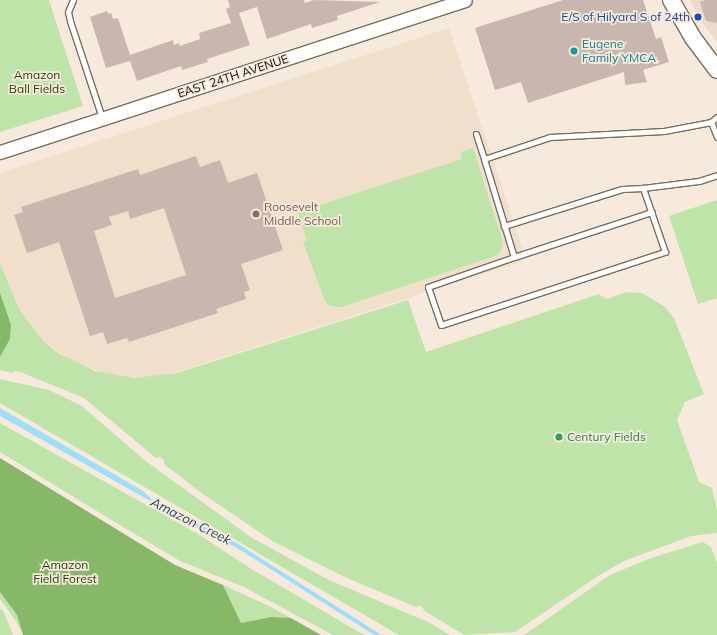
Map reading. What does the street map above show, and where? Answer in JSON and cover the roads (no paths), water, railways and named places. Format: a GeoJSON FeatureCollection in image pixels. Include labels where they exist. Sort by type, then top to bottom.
{"type":"FeatureCollection","features":[{"type":"Feature","properties":{"kind":"main road"},"geometry":{"type":"LineString","coordinates":[[671,0],[693,38],[717,70]]}},
{"type":"Feature","properties":{"kind":"street","name":"EAST 24TH AVENUE"},"geometry":{"type":"LineString","coordinates":[[0,152],[435,5],[465,0]]}},
{"type":"Feature","properties":{"kind":"lane"},"geometry":{"type":"LineString","coordinates":[[73,0],[68,12],[70,21],[102,118]]}},
{"type":"Feature","properties":{"kind":"lane"},"geometry":{"type":"LineString","coordinates":[[484,159],[550,137],[664,131],[711,122],[717,118]]}},
{"type":"Feature","properties":{"kind":"lane"},"geometry":{"type":"LineString","coordinates":[[711,122],[717,137]]}},
{"type":"Feature","properties":{"kind":"lane"},"geometry":{"type":"LineString","coordinates":[[476,134],[514,258]]}},
{"type":"Feature","properties":{"kind":"lane"},"geometry":{"type":"LineString","coordinates":[[504,226],[622,189],[699,181],[717,175]]}},
{"type":"Feature","properties":{"kind":"lane"},"geometry":{"type":"LineString","coordinates":[[643,188],[652,212],[665,252],[441,325],[428,287],[652,212]]}},
{"type":"Feature","properties":{"kind":"water"},"geometry":{"type":"Polygon","coordinates":[[[0,408],[143,491],[159,506],[0,416],[0,408]]]}},
{"type":"Feature","properties":{"kind":"waterway","name":"Amazon Creek"},"geometry":{"type":"LineString","coordinates":[[155,504],[238,546],[378,635]]}},
{"type":"Feature","properties":{"kind":"place","name":"E/S of Hilyard S of 24th"},"geometry":{"type":"Point","coordinates":[698,17]}},
{"type":"Feature","properties":{"kind":"place","name":"Eugene Family YMCA"},"geometry":{"type":"Point","coordinates":[574,51]}},
{"type":"Feature","properties":{"kind":"place","name":"Roosevelt Middle School"},"geometry":{"type":"Point","coordinates":[256,214]}},
{"type":"Feature","properties":{"kind":"place","name":"Century Fields"},"geometry":{"type":"Point","coordinates":[559,437]}},
{"type":"Feature","properties":{"kind":"park label","name":"Amazon Ball Fields"},"geometry":{"type":"Point","coordinates":[37,82]}},
{"type":"Feature","properties":{"kind":"park label","name":"Amazon Field Forest"},"geometry":{"type":"Point","coordinates":[65,572]}}]}
